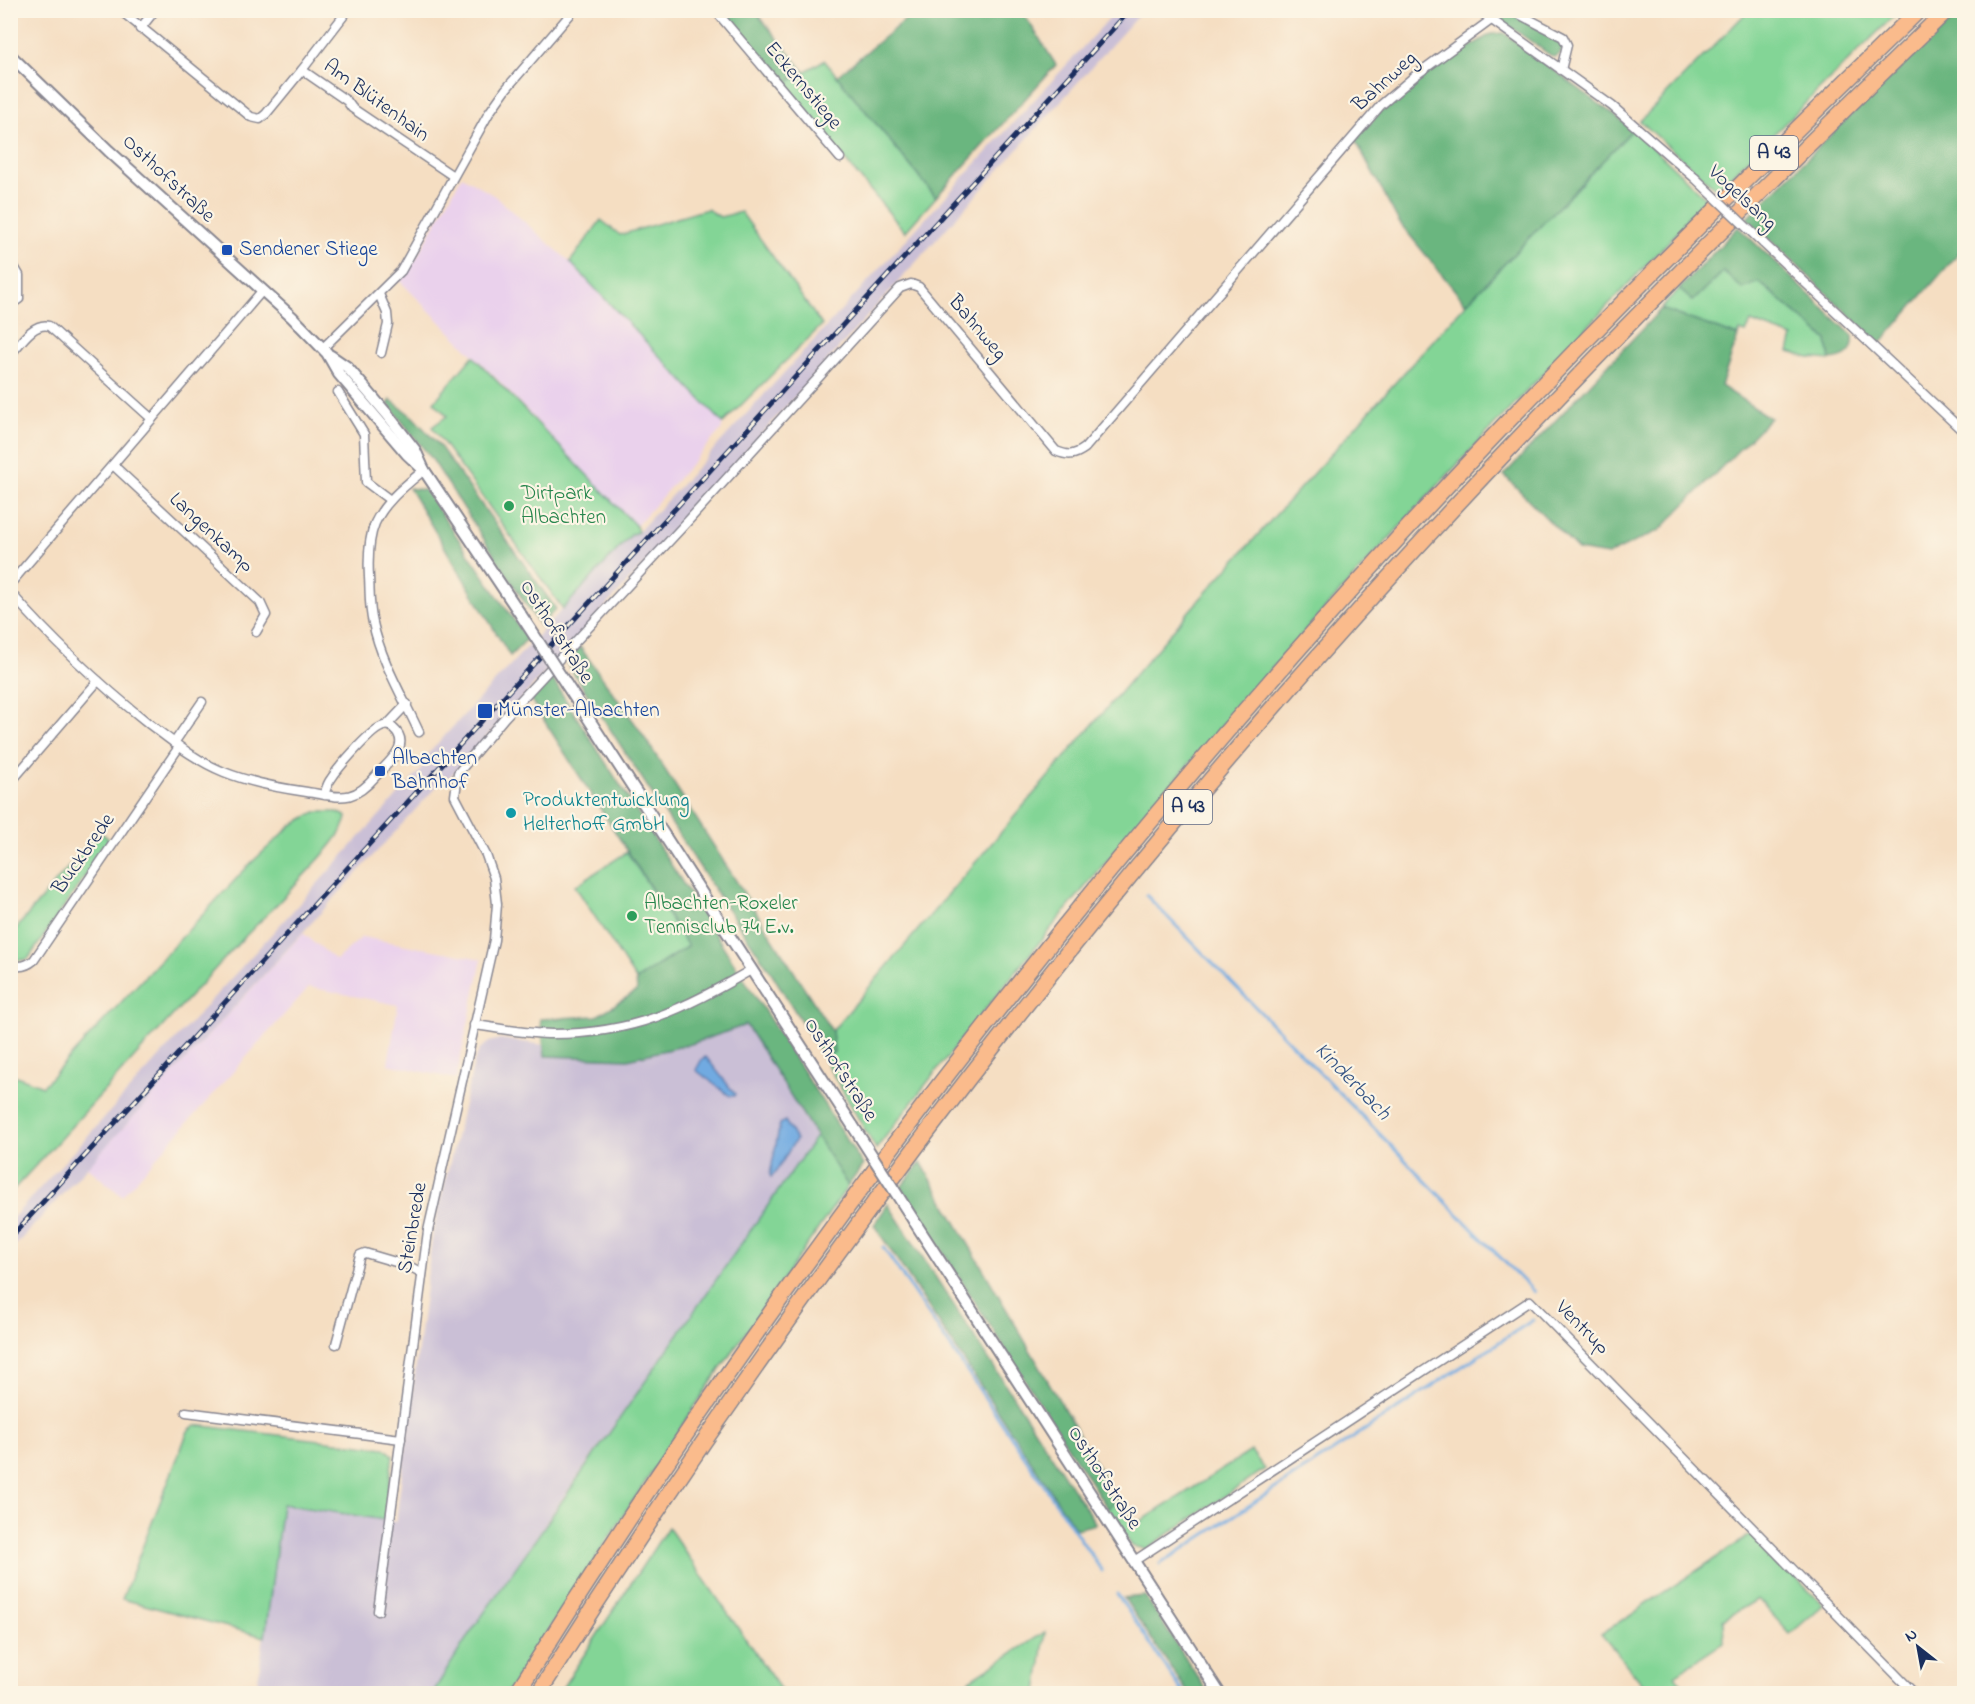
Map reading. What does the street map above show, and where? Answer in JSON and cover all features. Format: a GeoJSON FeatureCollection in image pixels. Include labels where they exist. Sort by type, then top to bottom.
{"type":"FeatureCollection","features":[{"type":"Feature","properties":{"kind":"highway","name":"A 43"},"geometry":{"type":"LineString","coordinates":[[516,1694],[618,1534],[682,1439],[834,1223],[1053,938],[1157,812],[1326,617],[1499,432],[1645,281],[1919,10]]}},
{"type":"Feature","properties":{"kind":"highway","name":"A 43"},"geometry":{"type":"LineString","coordinates":[[538,1694],[718,1421],[851,1234],[972,1072],[1172,825],[1341,630],[1504,454],[1641,312],[1847,106],[1947,10]]}},
{"type":"Feature","properties":{"kind":"street","name":"Am Blütenhain"},"geometry":{"type":"LineString","coordinates":[[120,10],[140,29],[251,117],[260,119],[266,114],[302,70],[347,101],[352,108],[453,176]]}},
{"type":"Feature","properties":{"kind":"street"},"geometry":{"type":"LineString","coordinates":[[140,29],[155,10]]}},
{"type":"Feature","properties":{"kind":"street"},"geometry":{"type":"LineString","coordinates":[[302,70],[348,10]]}},
{"type":"Feature","properties":{"kind":"street"},"geometry":{"type":"LineString","coordinates":[[325,351],[401,271],[471,142],[506,89],[573,10]]}},
{"type":"Feature","properties":{"kind":"street","name":"Eckernstiege"},"geometry":{"type":"LineString","coordinates":[[715,10],[840,158]]}},
{"type":"Feature","properties":{"kind":"street","name":"Vogelsang"},"geometry":{"type":"LineString","coordinates":[[1478,10],[1639,128],[1965,432]]}},
{"type":"Feature","properties":{"kind":"street"},"geometry":{"type":"LineString","coordinates":[[1511,10],[1563,37],[1568,45],[1561,70]]}},
{"type":"Feature","properties":{"kind":"street","name":"Bahnweg"},"geometry":{"type":"LineString","coordinates":[[455,796],[458,773],[490,734],[900,288],[910,284],[919,287],[1056,451],[1067,456],[1077,454],[1381,105],[1416,75],[1491,20]]}},
{"type":"Feature","properties":{"kind":"street","name":"Osthofstraße"},"geometry":{"type":"LineString","coordinates":[[10,55],[109,151],[292,317],[325,351],[339,374],[407,454],[424,470],[566,684],[1220,1694]]}},
{"type":"Feature","properties":{"kind":"street"},"geometry":{"type":"LineString","coordinates":[[10,261],[19,275],[19,299],[10,305]]}},
{"type":"Feature","properties":{"kind":"street"},"geometry":{"type":"LineString","coordinates":[[10,584],[262,291]]}},
{"type":"Feature","properties":{"kind":"street"},"geometry":{"type":"LineString","coordinates":[[379,294],[387,313],[388,324],[381,353]]}},
{"type":"Feature","properties":{"kind":"street"},"geometry":{"type":"LineString","coordinates":[[10,355],[34,328],[44,324],[49,326],[152,419]]}},
{"type":"Feature","properties":{"kind":"street"},"geometry":{"type":"LineString","coordinates":[[338,392],[364,434],[366,482],[390,500]]}},
{"type":"Feature","properties":{"kind":"street","name":"Langenkamp"},"geometry":{"type":"LineString","coordinates":[[113,465],[260,602],[266,615],[256,632]]}},
{"type":"Feature","properties":{"kind":"street"},"geometry":{"type":"LineString","coordinates":[[419,732],[378,641],[372,621],[368,562],[370,538],[375,522],[390,500],[424,470]]}},
{"type":"Feature","properties":{"kind":"street"},"geometry":{"type":"LineString","coordinates":[[10,592],[59,645],[98,681],[176,745],[223,772],[283,789],[324,795],[339,797],[354,795],[366,788],[399,750],[400,739],[393,728],[387,725],[381,726],[373,732],[336,771],[328,782],[324,795]]}},
{"type":"Feature","properties":{"kind":"street"},"geometry":{"type":"LineString","coordinates":[[10,783],[98,681]]}},
{"type":"Feature","properties":{"kind":"street"},"geometry":{"type":"LineString","coordinates":[[176,745],[202,702]]}},
{"type":"Feature","properties":{"kind":"street"},"geometry":{"type":"LineString","coordinates":[[387,725],[406,704]]}},
{"type":"Feature","properties":{"kind":"street","name":"Buckbrede"},"geometry":{"type":"LineString","coordinates":[[10,964],[21,966],[34,960],[176,745]]}},
{"type":"Feature","properties":{"kind":"street","name":"Steinbrede"},"geometry":{"type":"LineString","coordinates":[[378,1611],[428,1231],[494,940],[497,904],[494,878],[489,863],[455,796]]}},
{"type":"Feature","properties":{"kind":"street"},"geometry":{"type":"LineString","coordinates":[[474,1025],[549,1034],[618,1029],[655,1019],[696,1002],[751,970]]}},
{"type":"Feature","properties":{"kind":"street"},"geometry":{"type":"LineString","coordinates":[[336,1344],[360,1255],[365,1253],[409,1266],[422,1273]]}},
{"type":"Feature","properties":{"kind":"street","name":"Ventrup"},"geometry":{"type":"LineString","coordinates":[[1134,1561],[1530,1301],[1915,1694]]}},
{"type":"Feature","properties":{"kind":"street"},"geometry":{"type":"LineString","coordinates":[[186,1412],[401,1439]]}},
{"type":"Feature","properties":{"kind":"shaded area"},"geometry":{"type":"Polygon","coordinates":[[[1116,11],[1142,11],[657,550],[11,1250],[11,1220],[421,770],[423,759],[632,534],[638,532],[1116,11]]]}},
{"type":"Feature","properties":{"kind":"shaded area"},"geometry":{"type":"Polygon","coordinates":[[[462,176],[496,197],[570,262],[723,423],[721,430],[636,526],[497,379],[400,281],[416,259],[462,176]]]}},
{"type":"Feature","properties":{"kind":"shaded area"},"geometry":{"type":"Polygon","coordinates":[[[303,933],[336,960],[362,937],[482,959],[456,1079],[388,1064],[398,1005],[309,987],[122,1196],[87,1167],[303,933]]]}},
{"type":"Feature","properties":{"kind":"shaded area"},"geometry":{"type":"Polygon","coordinates":[[[746,1025],[817,1135],[562,1499],[468,1636],[432,1693],[256,1694],[282,1503],[396,1522],[433,1232],[475,1059],[480,1049],[489,1042],[500,1039],[545,1045],[545,1055],[628,1059],[691,1044],[746,1025]]]}},
{"type":"Feature","properties":{"kind":"green space"},"geometry":{"type":"Polygon","coordinates":[[[1749,10],[1899,11],[1717,190],[1640,121],[1749,10]]]}},
{"type":"Feature","properties":{"kind":"green space"},"geometry":{"type":"Polygon","coordinates":[[[1962,10],[1964,11],[1964,247],[1880,344],[1747,218],[1855,111],[1962,10]]]}},
{"type":"Feature","properties":{"kind":"green space"},"geometry":{"type":"Polygon","coordinates":[[[721,11],[755,11],[804,71],[783,85],[721,11]]]}},
{"type":"Feature","properties":{"kind":"green space"},"geometry":{"type":"Polygon","coordinates":[[[916,11],[1022,11],[1056,65],[936,197],[837,76],[916,11]]]}},
{"type":"Feature","properties":{"kind":"green space"},"geometry":{"type":"Polygon","coordinates":[[[1488,11],[1505,11],[1560,39],[1563,46],[1561,52],[1553,57],[1488,11]]]}},
{"type":"Feature","properties":{"kind":"green space"},"geometry":{"type":"Polygon","coordinates":[[[1504,33],[1633,129],[1466,304],[1399,222],[1355,139],[1384,108],[1419,77],[1491,34],[1504,33]]]}},
{"type":"Feature","properties":{"kind":"green space"},"geometry":{"type":"Polygon","coordinates":[[[824,60],[936,197],[905,232],[783,85],[824,60]]]}},
{"type":"Feature","properties":{"kind":"green space"},"geometry":{"type":"Polygon","coordinates":[[[1633,129],[1708,200],[1417,508],[1264,677],[1038,944],[876,1149],[823,1057],[834,1052],[832,1031],[1191,609],[1466,304],[1633,129]]]}},
{"type":"Feature","properties":{"kind":"green space"},"geometry":{"type":"Polygon","coordinates":[[[707,209],[720,217],[741,212],[822,325],[723,423],[570,262],[601,220],[620,235],[707,209]]]}},
{"type":"Feature","properties":{"kind":"green space"},"geometry":{"type":"Polygon","coordinates":[[[1738,227],[1853,336],[1851,351],[1848,354],[1830,360],[1827,340],[1759,282],[1743,289],[1723,272],[1693,301],[1679,289],[1738,227]]]}},
{"type":"Feature","properties":{"kind":"green space"},"geometry":{"type":"Polygon","coordinates":[[[1723,272],[1759,282],[1827,340],[1830,360],[1809,358],[1789,352],[1793,337],[1751,322],[1746,333],[1740,331],[1738,336],[1661,309],[1679,289],[1693,301],[1723,272]]]}},
{"type":"Feature","properties":{"kind":"green space"},"geometry":{"type":"Polygon","coordinates":[[[1661,309],[1738,336],[1721,386],[1770,418],[1660,530],[1608,555],[1578,550],[1504,475],[1661,309]]]}},
{"type":"Feature","properties":{"kind":"green space"},"geometry":{"type":"Polygon","coordinates":[[[473,356],[636,526],[638,532],[632,534],[563,609],[432,427],[447,416],[434,402],[473,356]]]}},
{"type":"Feature","properties":{"kind":"green space"},"geometry":{"type":"Polygon","coordinates":[[[391,400],[413,417],[439,445],[556,609],[540,626],[432,459],[388,404],[391,400]]]}},
{"type":"Feature","properties":{"kind":"green space"},"geometry":{"type":"Polygon","coordinates":[[[409,488],[425,490],[527,639],[510,656],[409,488]]]}},
{"type":"Feature","properties":{"kind":"green space"},"geometry":{"type":"Polygon","coordinates":[[[580,647],[639,729],[832,1031],[834,1052],[823,1057],[771,972],[712,886],[567,663],[580,647]]]}},
{"type":"Feature","properties":{"kind":"green space"},"geometry":{"type":"Polygon","coordinates":[[[551,677],[863,1165],[848,1186],[746,1025],[691,1044],[628,1059],[545,1056],[540,1019],[597,1016],[637,991],[636,980],[688,946],[531,700],[551,677]]]}},
{"type":"Feature","properties":{"kind":"green space"},"geometry":{"type":"Polygon","coordinates":[[[315,812],[338,812],[347,817],[345,825],[332,844],[11,1192],[11,1074],[43,1086],[250,864],[292,825],[315,812]]]}},
{"type":"Feature","properties":{"kind":"green space"},"geometry":{"type":"Polygon","coordinates":[[[99,831],[110,840],[28,959],[14,961],[11,966],[11,932],[99,831]]]}},
{"type":"Feature","properties":{"kind":"green space","name":"Albachten-Roxeler Tennisclub 74 E.v."},"geometry":{"type":"Polygon","coordinates":[[[627,852],[688,946],[636,980],[575,886],[627,852]]]}},
{"type":"Feature","properties":{"kind":"green space"},"geometry":{"type":"Polygon","coordinates":[[[817,1135],[848,1186],[707,1388],[507,1693],[432,1694],[468,1636],[817,1135]]]}},
{"type":"Feature","properties":{"kind":"green space"},"geometry":{"type":"Polygon","coordinates":[[[921,1162],[1117,1500],[1108,1509],[901,1187],[921,1162]]]}},
{"type":"Feature","properties":{"kind":"green space"},"geometry":{"type":"Polygon","coordinates":[[[888,1204],[1096,1524],[1076,1529],[874,1225],[888,1204]]]}},
{"type":"Feature","properties":{"kind":"green space"},"geometry":{"type":"Polygon","coordinates":[[[195,1425],[385,1448],[393,1455],[384,1520],[282,1504],[265,1637],[122,1599],[188,1431],[195,1425]]]}},
{"type":"Feature","properties":{"kind":"green space"},"geometry":{"type":"Polygon","coordinates":[[[1251,1451],[1265,1469],[1146,1549],[1132,1546],[1108,1509],[1117,1500],[1135,1525],[1251,1451]]]}},
{"type":"Feature","properties":{"kind":"green space"},"geometry":{"type":"Polygon","coordinates":[[[668,1527],[783,1693],[721,1693],[719,1689],[704,1694],[559,1693],[668,1527]]]}},
{"type":"Feature","properties":{"kind":"green space"},"geometry":{"type":"Polygon","coordinates":[[[1752,1534],[1823,1605],[1790,1634],[1758,1599],[1723,1620],[1724,1642],[1675,1675],[1689,1693],[1650,1693],[1601,1634],[1752,1534]]]}},
{"type":"Feature","properties":{"kind":"green space"},"geometry":{"type":"Polygon","coordinates":[[[1145,1596],[1208,1693],[1188,1693],[1124,1598],[1145,1596]]]}},
{"type":"Feature","properties":{"kind":"green space"},"geometry":{"type":"Polygon","coordinates":[[[1045,1632],[1037,1693],[950,1693],[1045,1632]]]}},
{"type":"Feature","properties":{"kind":"water"},"geometry":{"type":"Polygon","coordinates":[[[706,1057],[735,1094],[734,1096],[730,1096],[696,1070],[702,1059],[706,1057]]]}},
{"type":"Feature","properties":{"kind":"water"},"geometry":{"type":"Polygon","coordinates":[[[785,1121],[796,1140],[771,1177],[780,1124],[785,1121]]]}},
{"type":"Feature","properties":{"kind":"waterway","name":"Kinderbach"},"geometry":{"type":"LineString","coordinates":[[1146,895],[1534,1292]]}},
{"type":"Feature","properties":{"kind":"waterway"},"geometry":{"type":"LineString","coordinates":[[883,1247],[1102,1571]]}},
{"type":"Feature","properties":{"kind":"waterway","name":"Kinderbach"},"geometry":{"type":"LineString","coordinates":[[1160,1564],[1533,1320]]}},
{"type":"Feature","properties":{"kind":"waterway","name":"Kinderbach"},"geometry":{"type":"LineString","coordinates":[[1117,1594],[1184,1694]]}},
{"type":"Feature","properties":{"kind":"railway"},"geometry":{"type":"LineString","coordinates":[[10,1238],[1130,10]]}},
{"type":"Feature","properties":{"kind":"place","name":"Sendener Stiege"},"geometry":{"type":"Point","coordinates":[227,250]}},
{"type":"Feature","properties":{"kind":"place","name":"Dirtpark Albachten"},"geometry":{"type":"Point","coordinates":[509,506]}},
{"type":"Feature","properties":{"kind":"place","name":"Münster-Albachten"},"geometry":{"type":"Point","coordinates":[485,711]}},
{"type":"Feature","properties":{"kind":"place","name":"Albachten Bahnhof"},"geometry":{"type":"Point","coordinates":[380,771]}},
{"type":"Feature","properties":{"kind":"place","name":"Produktentwicklung Helterhoff GmbH"},"geometry":{"type":"Point","coordinates":[511,813]}},
{"type":"Feature","properties":{"kind":"place","name":"Albachten-Roxeler Tennisclub 74 E.v."},"geometry":{"type":"Point","coordinates":[632,916]}}]}
